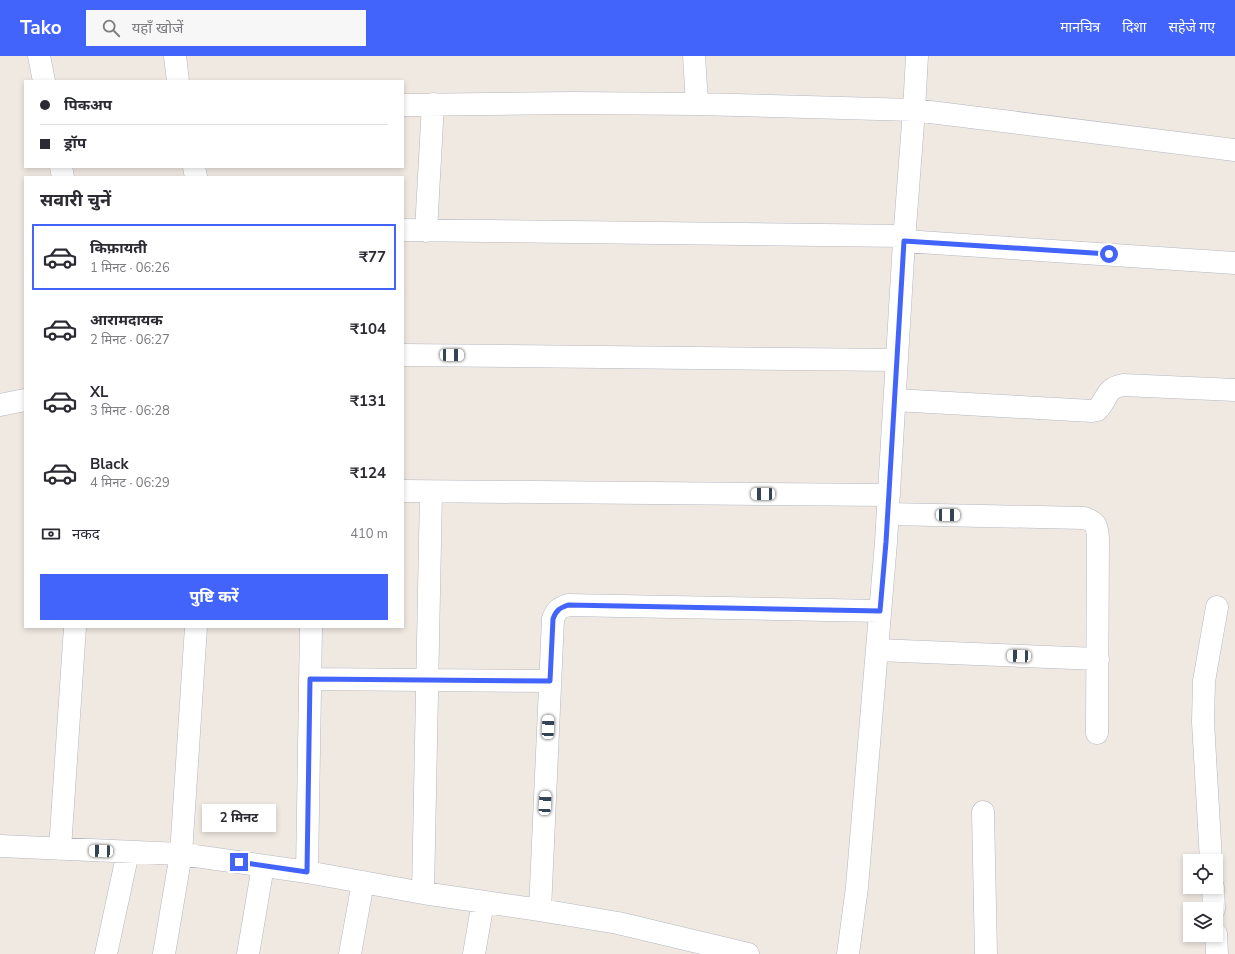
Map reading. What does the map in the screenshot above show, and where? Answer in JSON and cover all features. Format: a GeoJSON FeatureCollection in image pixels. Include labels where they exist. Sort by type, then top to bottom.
{"type":"FeatureCollection","features":[{"type":"Feature","properties":{"kind":"street"},"geometry":{"type":"LineString","coordinates":[[39,56],[44,80]]}},
{"type":"Feature","properties":{"kind":"street"},"geometry":{"type":"LineString","coordinates":[[175,56],[178,80]]}},
{"type":"Feature","properties":{"kind":"street"},"geometry":{"type":"LineString","coordinates":[[694,56],[697,104]]}},
{"type":"Feature","properties":{"kind":"street"},"geometry":{"type":"LineString","coordinates":[[848,954],[857,887],[889,504],[904,239],[917,56]]}},
{"type":"Feature","properties":{"kind":"street"},"geometry":{"type":"LineString","coordinates":[[426,231],[433,104]]}},
{"type":"Feature","properties":{"kind":"street"},"geometry":{"type":"LineString","coordinates":[[404,105],[697,104],[914,110],[1235,150]]}},
{"type":"Feature","properties":{"kind":"street"},"geometry":{"type":"LineString","coordinates":[[404,230],[904,239],[1235,263]]}},
{"type":"Feature","properties":{"kind":"street"},"geometry":{"type":"LineString","coordinates":[[404,355],[897,360]]}},
{"type":"Feature","properties":{"kind":"street"},"geometry":{"type":"LineString","coordinates":[[895,400],[1092,411],[1097,410],[1102,405],[1108,392],[1115,386],[1123,385],[1235,390]]}},
{"type":"Feature","properties":{"kind":"street"},"geometry":{"type":"LineString","coordinates":[[0,406],[24,400]]}},
{"type":"Feature","properties":{"kind":"street"},"geometry":{"type":"LineString","coordinates":[[404,492],[889,504],[1084,518],[1092,521],[1097,527],[1098,538],[1098,733]]}},
{"type":"Feature","properties":{"kind":"street"},"geometry":{"type":"LineString","coordinates":[[423,893],[431,492]]}},
{"type":"Feature","properties":{"kind":"street"},"geometry":{"type":"LineString","coordinates":[[540,910],[553,619],[555,612],[560,607],[568,605],[880,611]]}},
{"type":"Feature","properties":{"kind":"street"},"geometry":{"type":"LineString","coordinates":[[1211,854],[1203,715],[1204,681],[1217,607]]}},
{"type":"Feature","properties":{"kind":"street"},"geometry":{"type":"LineString","coordinates":[[60,849],[75,628]]}},
{"type":"Feature","properties":{"kind":"street"},"geometry":{"type":"LineString","coordinates":[[164,954],[181,854],[196,628]]}},
{"type":"Feature","properties":{"kind":"street"},"geometry":{"type":"LineString","coordinates":[[307,872],[311,628]]}},
{"type":"Feature","properties":{"kind":"street"},"geometry":{"type":"LineString","coordinates":[[877,650],[1098,659]]}},
{"type":"Feature","properties":{"kind":"street"},"geometry":{"type":"LineString","coordinates":[[310,679],[550,681]]}},
{"type":"Feature","properties":{"kind":"street"},"geometry":{"type":"LineString","coordinates":[[983,812],[986,954]]}},
{"type":"Feature","properties":{"kind":"street"},"geometry":{"type":"LineString","coordinates":[[0,846],[181,854],[307,872],[423,893],[618,923],[724,951],[748,954]]}},
{"type":"Feature","properties":{"kind":"street"},"geometry":{"type":"LineString","coordinates":[[106,954],[128,852]]}},
{"type":"Feature","properties":{"kind":"street"},"geometry":{"type":"LineString","coordinates":[[248,954],[263,866]]}},
{"type":"Feature","properties":{"kind":"street"},"geometry":{"type":"LineString","coordinates":[[350,954],[362,882]]}},
{"type":"Feature","properties":{"kind":"street"},"geometry":{"type":"LineString","coordinates":[[474,954],[483,902]]}},
{"type":"Feature","properties":{"kind":"street"},"geometry":{"type":"LineString","coordinates":[[1216,942],[1217,954]]}},
{"type":"Feature","properties":{"kind":"route"},"geometry":{"type":"LineString","coordinates":[[239,862],[307,872],[310,679],[550,681],[553,619],[555,612],[560,607],[568,605],[880,611],[886,542],[904,241],[1109,254]]}}]}
